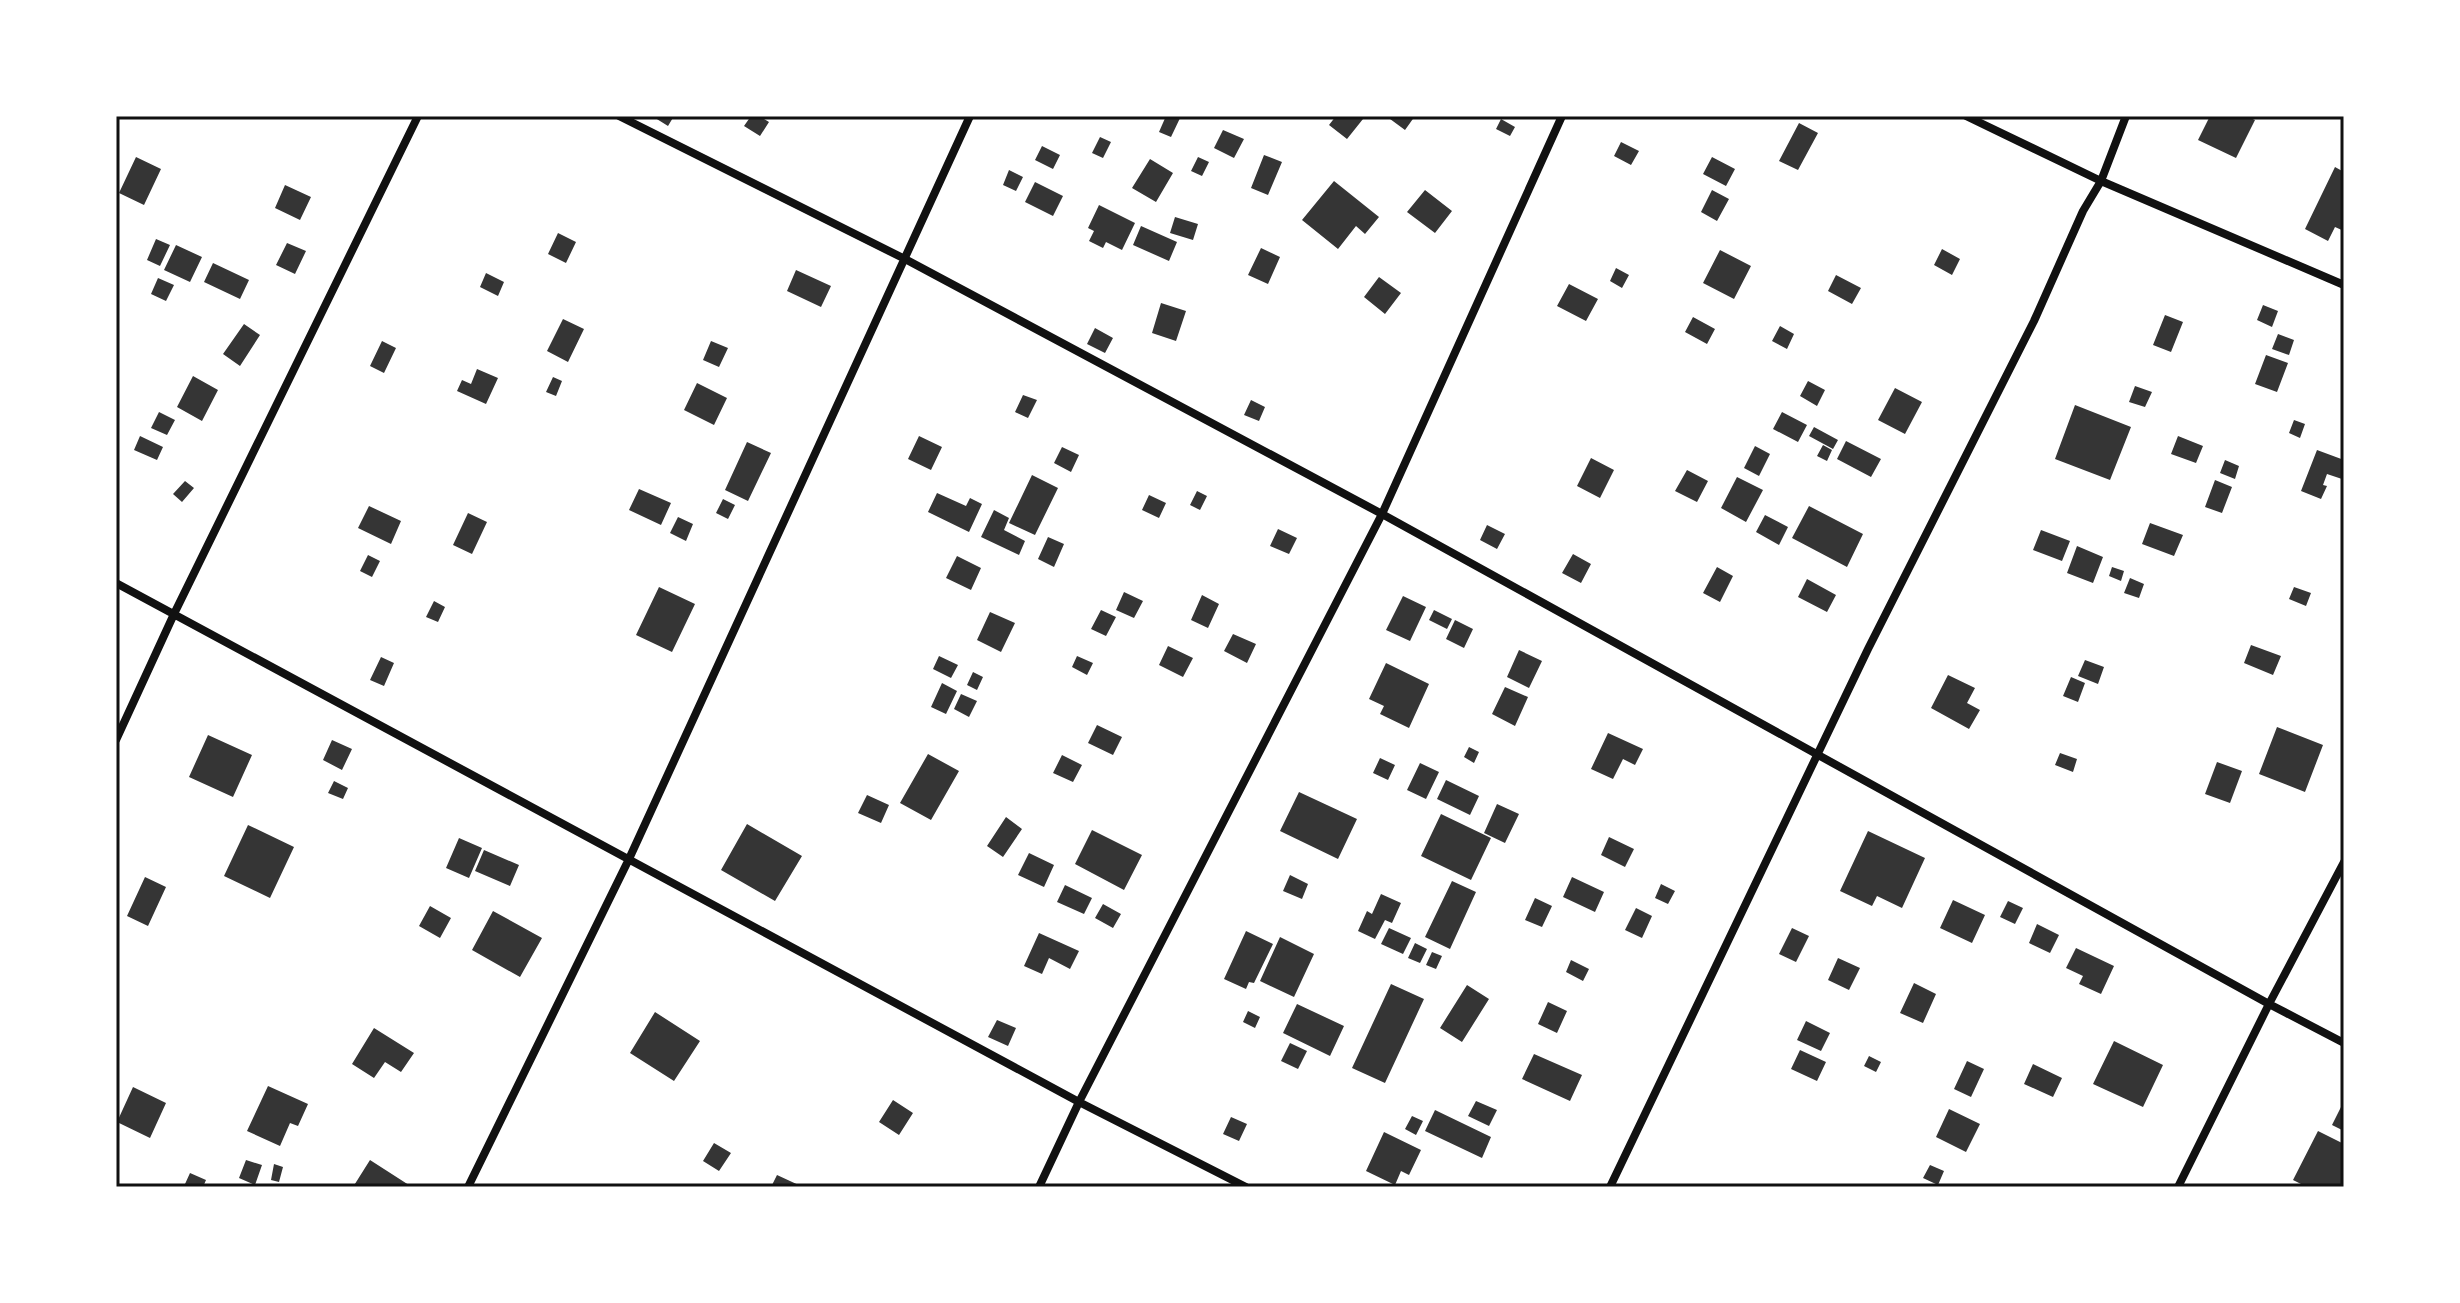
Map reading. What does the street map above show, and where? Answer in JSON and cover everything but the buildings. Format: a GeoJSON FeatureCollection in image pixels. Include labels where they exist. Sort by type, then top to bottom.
{"type":"FeatureCollection","features":[{"type":"Feature","properties":{"kind":"street"},"geometry":{"type":"LineString","coordinates":[[116,740],[174,614],[418,116]]}},
{"type":"Feature","properties":{"kind":"street"},"geometry":{"type":"LineString","coordinates":[[619,116],[905,259],[1382,514],[2344,1043]]}},
{"type":"Feature","properties":{"kind":"street"},"geometry":{"type":"LineString","coordinates":[[468,1187],[629,859],[970,116]]}},
{"type":"Feature","properties":{"kind":"street"},"geometry":{"type":"LineString","coordinates":[[1039,1187],[1079,1102],[1382,514],[1562,116]]}},
{"type":"Feature","properties":{"kind":"street"},"geometry":{"type":"LineString","coordinates":[[1966,116],[2101,181],[2344,285]]}},
{"type":"Feature","properties":{"kind":"street"},"geometry":{"type":"LineString","coordinates":[[1610,1187],[1868,649],[2034,321],[2083,211],[2101,181],[2126,116]]}},
{"type":"Feature","properties":{"kind":"street"},"geometry":{"type":"LineString","coordinates":[[116,583],[1079,1102],[1246,1187]]}},
{"type":"Feature","properties":{"kind":"street"},"geometry":{"type":"LineString","coordinates":[[2178,1187],[2344,862]]}}]}
